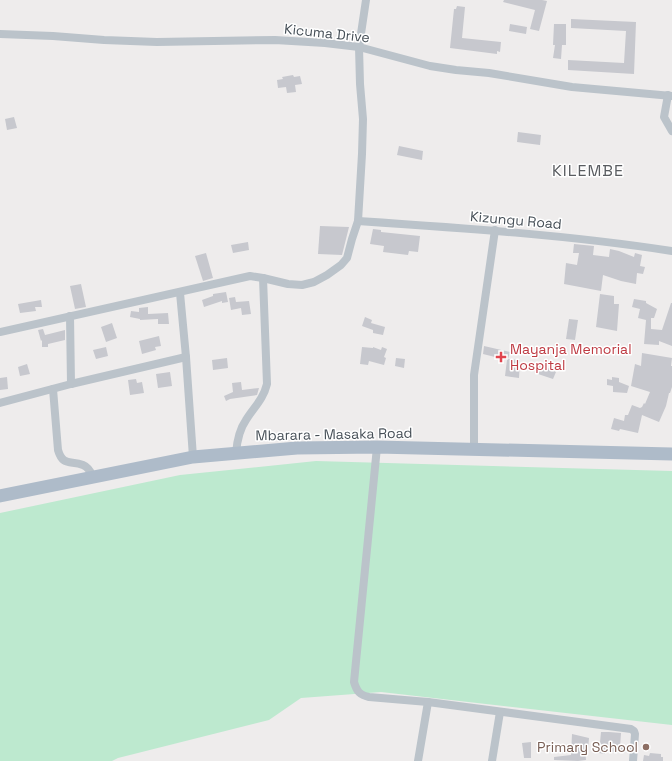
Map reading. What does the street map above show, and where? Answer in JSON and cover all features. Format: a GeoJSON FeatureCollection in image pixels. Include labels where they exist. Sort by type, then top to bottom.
{"type":"FeatureCollection","features":[{"type":"Feature","properties":{"kind":"main road","name":"Mbarara - Masaka Road"},"geometry":{"type":"LineString","coordinates":[[0,496],[193,457],[297,448],[377,447],[672,454]]}},
{"type":"Feature","properties":{"kind":"street"},"geometry":{"type":"LineString","coordinates":[[0,332],[250,276],[288,284],[302,285],[314,282],[341,265],[347,258],[358,221],[363,126],[359,47],[366,0]]}},
{"type":"Feature","properties":{"kind":"street","name":"Kicuma Drive"},"geometry":{"type":"LineString","coordinates":[[0,34],[157,42],[275,40],[325,43],[359,47],[430,66],[443,68],[489,73],[572,87],[670,95]]}},
{"type":"Feature","properties":{"kind":"street"},"geometry":{"type":"LineString","coordinates":[[670,95],[664,117],[672,131]]}},
{"type":"Feature","properties":{"kind":"street","name":"Kizungu Road"},"geometry":{"type":"LineString","coordinates":[[358,221],[496,230],[672,251]]}},
{"type":"Feature","properties":{"kind":"street"},"geometry":{"type":"LineString","coordinates":[[474,450],[474,375],[496,230]]}},
{"type":"Feature","properties":{"kind":"street"},"geometry":{"type":"LineString","coordinates":[[236,453],[241,429],[245,421],[265,394],[267,384],[263,278]]}},
{"type":"Feature","properties":{"kind":"street"},"geometry":{"type":"LineString","coordinates":[[180,292],[193,457]]}},
{"type":"Feature","properties":{"kind":"street"},"geometry":{"type":"LineString","coordinates":[[70,316],[71,384]]}},
{"type":"Feature","properties":{"kind":"street"},"geometry":{"type":"LineString","coordinates":[[0,403],[71,384],[186,357]]}},
{"type":"Feature","properties":{"kind":"street"},"geometry":{"type":"LineString","coordinates":[[53,389],[58,450],[60,457],[64,461],[83,464],[89,469],[94,477]]}},
{"type":"Feature","properties":{"kind":"street"},"geometry":{"type":"LineString","coordinates":[[377,447],[354,682],[356,688],[362,696],[428,702],[631,729],[635,734],[633,761]]}},
{"type":"Feature","properties":{"kind":"street"},"geometry":{"type":"LineString","coordinates":[[418,761],[428,702]]}},
{"type":"Feature","properties":{"kind":"street"},"geometry":{"type":"LineString","coordinates":[[492,761],[500,712]]}},
{"type":"Feature","properties":{"kind":"green space"},"geometry":{"type":"Polygon","coordinates":[[[316,461],[672,471],[672,725],[381,692],[301,698],[269,720],[118,758],[112,761],[0,761],[0,513],[180,475],[316,461]]]}},
{"type":"Feature","properties":{"kind":"building"},"geometry":{"type":"Polygon","coordinates":[[[504,0],[547,1],[539,31],[530,29],[535,10],[503,2],[504,0]]]}},
{"type":"Feature","properties":{"kind":"building"},"geometry":{"type":"Polygon","coordinates":[[[457,6],[465,7],[462,38],[501,42],[500,52],[497,51],[497,54],[450,48],[454,9],[456,9],[457,6]]]}},
{"type":"Feature","properties":{"kind":"building"},"geometry":{"type":"Polygon","coordinates":[[[571,19],[636,22],[634,74],[568,70],[568,60],[624,63],[626,31],[571,28],[571,19]]]}},
{"type":"Feature","properties":{"kind":"building"},"geometry":{"type":"Polygon","coordinates":[[[510,24],[527,27],[526,34],[509,31],[510,24]]]}},
{"type":"Feature","properties":{"kind":"building"},"geometry":{"type":"Polygon","coordinates":[[[554,24],[566,24],[566,45],[562,45],[561,59],[553,58],[555,45],[553,45],[554,24]]]}},
{"type":"Feature","properties":{"kind":"building"},"geometry":{"type":"Polygon","coordinates":[[[293,75],[294,77],[300,76],[302,84],[295,85],[296,92],[287,93],[286,87],[278,88],[277,80],[283,79],[282,77],[293,75]]]}},
{"type":"Feature","properties":{"kind":"building"},"geometry":{"type":"Polygon","coordinates":[[[14,117],[17,128],[7,130],[5,119],[14,117]]]}},
{"type":"Feature","properties":{"kind":"building"},"geometry":{"type":"Polygon","coordinates":[[[518,132],[541,135],[540,145],[517,142],[518,132]]]}},
{"type":"Feature","properties":{"kind":"building"},"geometry":{"type":"Polygon","coordinates":[[[399,146],[423,151],[422,160],[397,155],[399,146]]]}},
{"type":"Feature","properties":{"kind":"building"},"geometry":{"type":"Polygon","coordinates":[[[320,226],[349,227],[342,255],[318,254],[320,226]]]}},
{"type":"Feature","properties":{"kind":"building"},"geometry":{"type":"Polygon","coordinates":[[[373,229],[381,230],[381,232],[420,236],[418,252],[409,251],[408,255],[383,252],[384,246],[370,244],[373,229]]]}},
{"type":"Feature","properties":{"kind":"building"},"geometry":{"type":"Polygon","coordinates":[[[248,242],[249,250],[233,253],[231,245],[248,242]]]}},
{"type":"Feature","properties":{"kind":"building"},"geometry":{"type":"Polygon","coordinates":[[[574,244],[594,246],[593,255],[609,257],[610,249],[634,257],[635,253],[642,255],[640,266],[645,267],[643,274],[637,273],[636,284],[603,275],[601,291],[564,284],[566,263],[577,265],[579,253],[573,253],[574,244]]]}},
{"type":"Feature","properties":{"kind":"building"},"geometry":{"type":"Polygon","coordinates":[[[206,253],[213,278],[203,281],[195,256],[206,253]]]}},
{"type":"Feature","properties":{"kind":"building"},"geometry":{"type":"Polygon","coordinates":[[[81,284],[86,307],[75,309],[70,286],[81,284]]]}},
{"type":"Feature","properties":{"kind":"building"},"geometry":{"type":"Polygon","coordinates":[[[226,292],[228,302],[222,303],[222,301],[204,307],[202,300],[213,296],[213,294],[226,292]]]}},
{"type":"Feature","properties":{"kind":"building"},"geometry":{"type":"Polygon","coordinates":[[[600,294],[614,296],[614,304],[619,304],[617,331],[596,327],[600,294]]]}},
{"type":"Feature","properties":{"kind":"building"},"geometry":{"type":"Polygon","coordinates":[[[235,297],[236,302],[249,301],[251,314],[242,315],[241,308],[231,310],[229,298],[235,297]]]}},
{"type":"Feature","properties":{"kind":"building"},"geometry":{"type":"Polygon","coordinates":[[[634,299],[646,301],[646,303],[657,309],[654,318],[651,318],[651,329],[662,330],[672,303],[672,346],[659,341],[659,345],[644,344],[646,320],[638,318],[640,309],[632,307],[634,299]]]}},
{"type":"Feature","properties":{"kind":"building"},"geometry":{"type":"Polygon","coordinates":[[[41,300],[42,307],[35,307],[36,311],[20,313],[18,304],[41,300]]]}},
{"type":"Feature","properties":{"kind":"building"},"geometry":{"type":"Polygon","coordinates":[[[148,307],[148,314],[168,313],[169,324],[158,324],[158,319],[140,320],[130,317],[131,311],[139,312],[139,308],[148,307]]]}},
{"type":"Feature","properties":{"kind":"building"},"geometry":{"type":"Polygon","coordinates":[[[365,317],[372,320],[371,323],[385,327],[383,335],[373,333],[373,330],[362,326],[365,317]]]}},
{"type":"Feature","properties":{"kind":"building"},"geometry":{"type":"Polygon","coordinates":[[[569,319],[578,320],[575,340],[566,339],[569,319]]]}},
{"type":"Feature","properties":{"kind":"building"},"geometry":{"type":"Polygon","coordinates":[[[112,323],[117,338],[106,342],[101,327],[112,323]]]}},
{"type":"Feature","properties":{"kind":"building"},"geometry":{"type":"Polygon","coordinates":[[[43,329],[45,335],[65,330],[65,340],[48,344],[48,347],[42,347],[42,340],[41,341],[38,330],[43,329]]]}},
{"type":"Feature","properties":{"kind":"building"},"geometry":{"type":"Polygon","coordinates":[[[159,336],[161,346],[155,347],[156,350],[142,354],[139,341],[159,336]]]}},
{"type":"Feature","properties":{"kind":"building"},"geometry":{"type":"Polygon","coordinates":[[[484,346],[510,352],[508,359],[520,360],[519,378],[505,376],[507,360],[483,354],[484,346]]]}},
{"type":"Feature","properties":{"kind":"building"},"geometry":{"type":"Polygon","coordinates":[[[106,347],[108,356],[96,359],[93,350],[106,347]]]}},
{"type":"Feature","properties":{"kind":"building"},"geometry":{"type":"Polygon","coordinates":[[[362,347],[373,347],[381,350],[382,347],[387,349],[384,357],[386,358],[384,365],[369,361],[368,365],[360,364],[362,347]]]}},
{"type":"Feature","properties":{"kind":"building"},"geometry":{"type":"Polygon","coordinates":[[[642,353],[672,358],[672,387],[666,406],[659,422],[642,415],[638,433],[620,429],[619,431],[611,429],[614,418],[624,421],[625,415],[628,415],[632,405],[640,408],[642,407],[644,403],[645,404],[650,392],[631,386],[635,364],[641,366],[642,353]]]}},
{"type":"Feature","properties":{"kind":"building"},"geometry":{"type":"Polygon","coordinates":[[[227,358],[228,368],[213,370],[212,360],[227,358]]]}},
{"type":"Feature","properties":{"kind":"building"},"geometry":{"type":"Polygon","coordinates":[[[396,358],[405,359],[404,368],[395,366],[396,358]]]}},
{"type":"Feature","properties":{"kind":"building"},"geometry":{"type":"Polygon","coordinates":[[[27,364],[30,374],[20,376],[18,367],[27,364]]]}},
{"type":"Feature","properties":{"kind":"building"},"geometry":{"type":"Polygon","coordinates":[[[536,366],[546,367],[556,372],[553,379],[535,373],[536,366]]]}},
{"type":"Feature","properties":{"kind":"building"},"geometry":{"type":"Polygon","coordinates":[[[170,372],[172,386],[158,388],[156,374],[170,372]]]}},
{"type":"Feature","properties":{"kind":"building"},"geometry":{"type":"Polygon","coordinates":[[[7,377],[8,389],[0,390],[0,378],[7,377]]]}},
{"type":"Feature","properties":{"kind":"building"},"geometry":{"type":"Polygon","coordinates":[[[612,377],[619,378],[619,382],[629,386],[627,393],[613,392],[613,386],[607,385],[607,379],[612,380],[612,377]]]}},
{"type":"Feature","properties":{"kind":"building"},"geometry":{"type":"Polygon","coordinates":[[[136,379],[137,383],[142,382],[144,393],[130,395],[128,380],[136,379]]]}},
{"type":"Feature","properties":{"kind":"building"},"geometry":{"type":"Polygon","coordinates":[[[241,382],[242,390],[259,388],[257,395],[230,399],[226,401],[224,396],[233,392],[232,383],[241,382]]]}},
{"type":"Feature","properties":{"kind":"building"},"geometry":{"type":"Polygon","coordinates":[[[601,732],[621,733],[620,747],[626,747],[625,753],[605,751],[605,754],[599,753],[601,732]]]}},
{"type":"Feature","properties":{"kind":"building"},"geometry":{"type":"Polygon","coordinates":[[[572,734],[589,738],[588,750],[585,749],[586,760],[554,760],[554,757],[571,755],[572,734]]]}},
{"type":"Feature","properties":{"kind":"building"},"geometry":{"type":"Polygon","coordinates":[[[531,742],[531,758],[524,758],[522,743],[531,742]]]}},
{"type":"Feature","properties":{"kind":"building"},"geometry":{"type":"Polygon","coordinates":[[[650,753],[661,754],[663,761],[643,761],[644,755],[649,756],[650,753]]]}},
{"type":"Feature","properties":{"kind":"place","name":"Mayanja Memorial Hospital"},"geometry":{"type":"Point","coordinates":[501,357]}},
{"type":"Feature","properties":{"kind":"place","name":"Primary School"},"geometry":{"type":"Point","coordinates":[646,747]}},
{"type":"Feature","properties":{"kind":"district","name":"KILEMBE"},"geometry":{"type":"Point","coordinates":[588,170]}}]}
